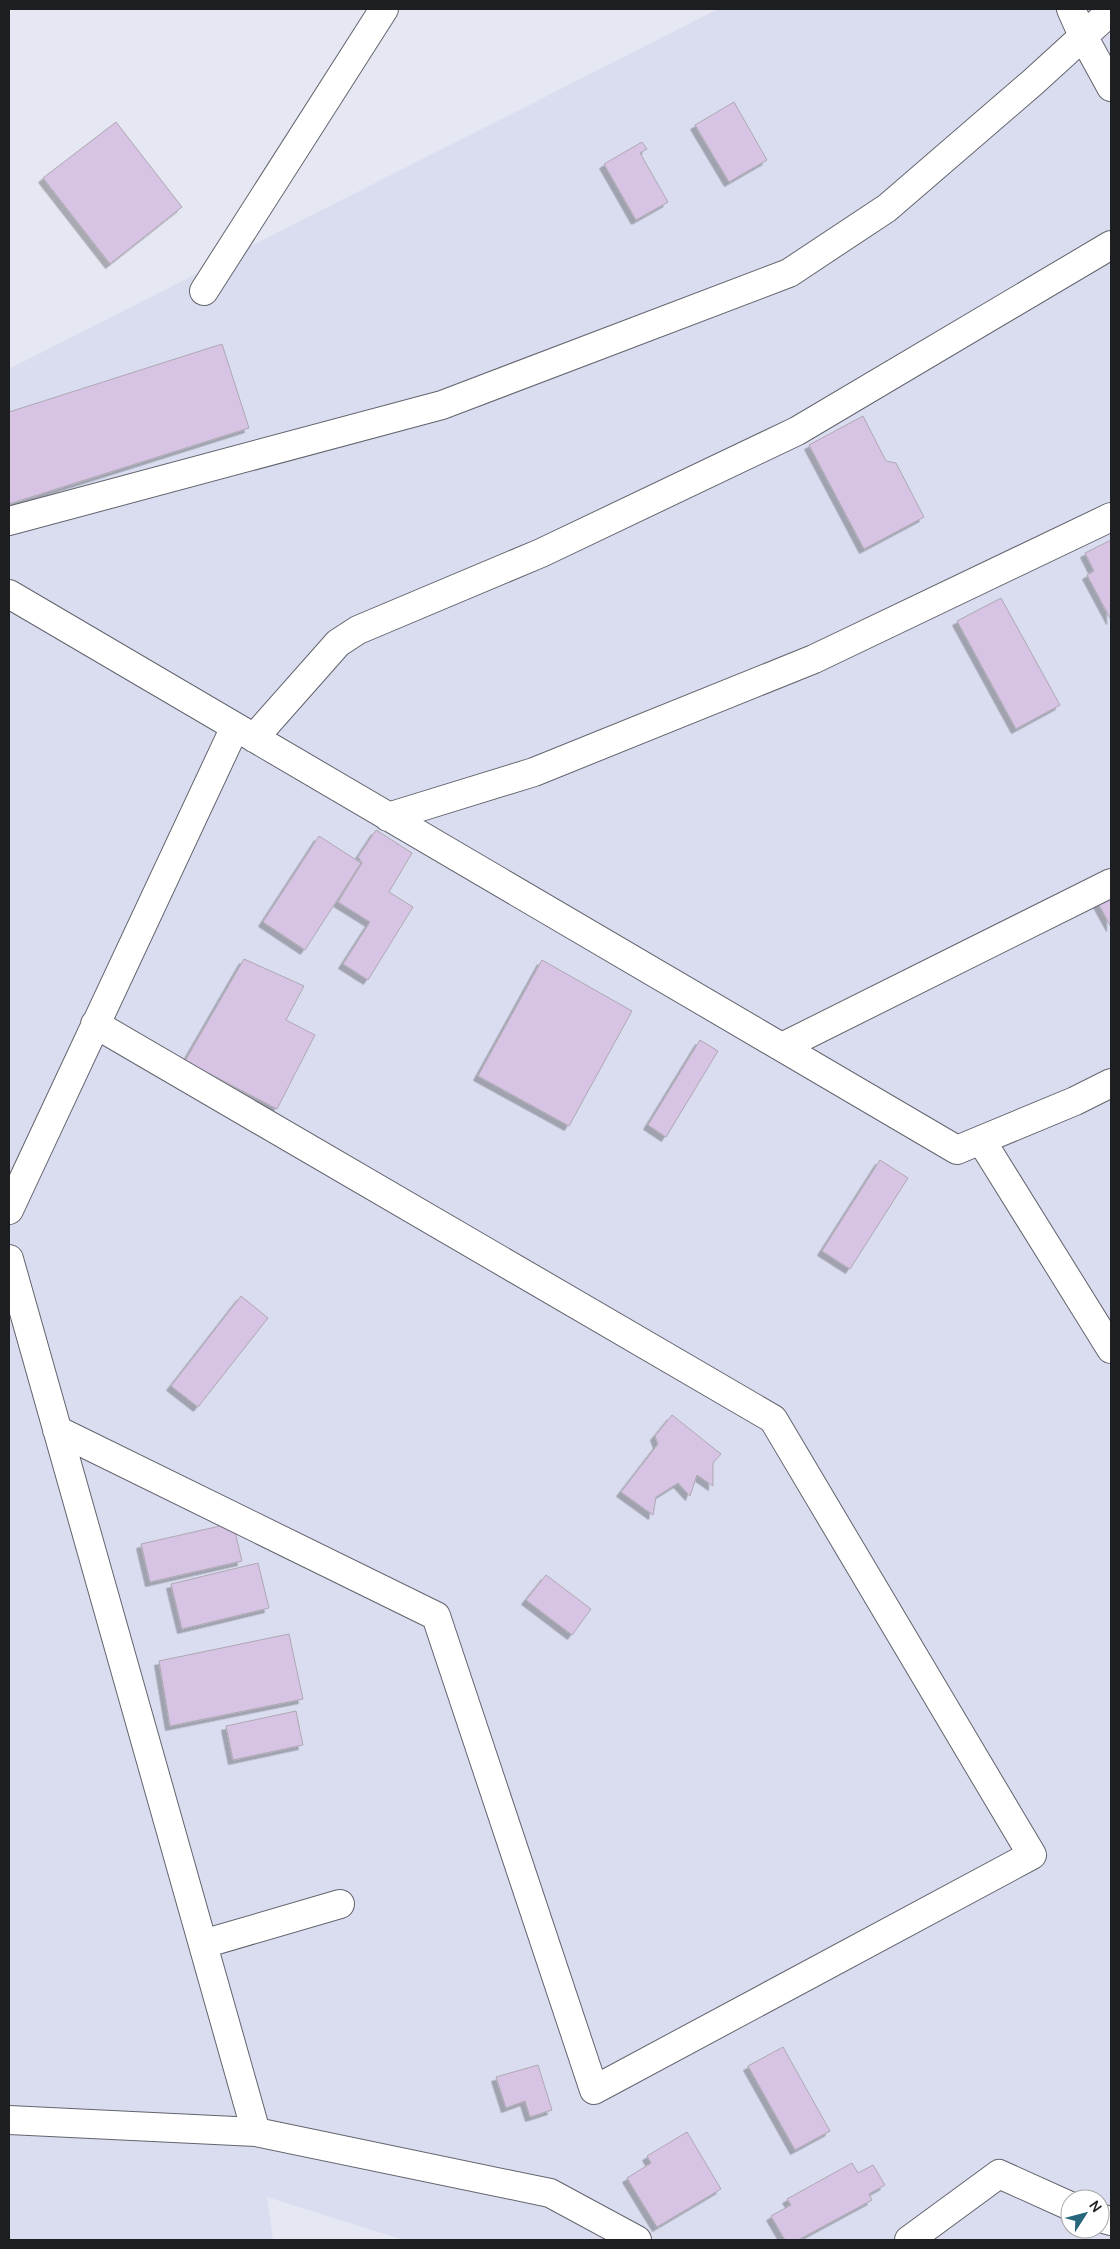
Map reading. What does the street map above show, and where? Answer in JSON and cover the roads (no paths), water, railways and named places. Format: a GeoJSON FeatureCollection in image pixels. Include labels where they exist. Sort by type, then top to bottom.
{"type":"FeatureCollection","features":[{"type":"Feature","properties":{"kind":"street"},"geometry":{"type":"LineString","coordinates":[[204,291],[384,9]]}},
{"type":"Feature","properties":{"kind":"street"},"geometry":{"type":"LineString","coordinates":[[1071,9],[1083,36],[1111,87]]}},
{"type":"Feature","properties":{"kind":"street"},"geometry":{"type":"LineString","coordinates":[[9,521],[442,405],[789,273],[887,208],[1032,83],[1111,10]]}},
{"type":"Feature","properties":{"kind":"street"},"geometry":{"type":"LineString","coordinates":[[9,1210],[95,1024],[245,733],[338,643],[358,630],[541,553],[797,431],[1111,245]]}},
{"type":"Feature","properties":{"kind":"street"},"geometry":{"type":"LineString","coordinates":[[388,817],[534,772],[814,659],[1111,516]]}},
{"type":"Feature","properties":{"kind":"street"},"geometry":{"type":"LineString","coordinates":[[9,594],[957,1150],[1075,1101],[1111,1083]]}},
{"type":"Feature","properties":{"kind":"street"},"geometry":{"type":"LineString","coordinates":[[782,1047],[1111,883]]}},
{"type":"Feature","properties":{"kind":"street"},"geometry":{"type":"LineString","coordinates":[[56,1430],[436,1616],[594,2090],[1032,1856],[773,1419],[95,1024]]}},
{"type":"Feature","properties":{"kind":"street"},"geometry":{"type":"LineString","coordinates":[[981,1140],[1111,1349]]}},
{"type":"Feature","properties":{"kind":"street"},"geometry":{"type":"LineString","coordinates":[[9,1259],[256,2132]]}},
{"type":"Feature","properties":{"kind":"street"},"geometry":{"type":"LineString","coordinates":[[203,1944],[340,1904]]}},
{"type":"Feature","properties":{"kind":"street"},"geometry":{"type":"LineString","coordinates":[[9,2120],[256,2132],[550,2193],[638,2240]]}},
{"type":"Feature","properties":{"kind":"street"},"geometry":{"type":"LineString","coordinates":[[909,2240],[999,2174],[1060,2201]]}}]}
